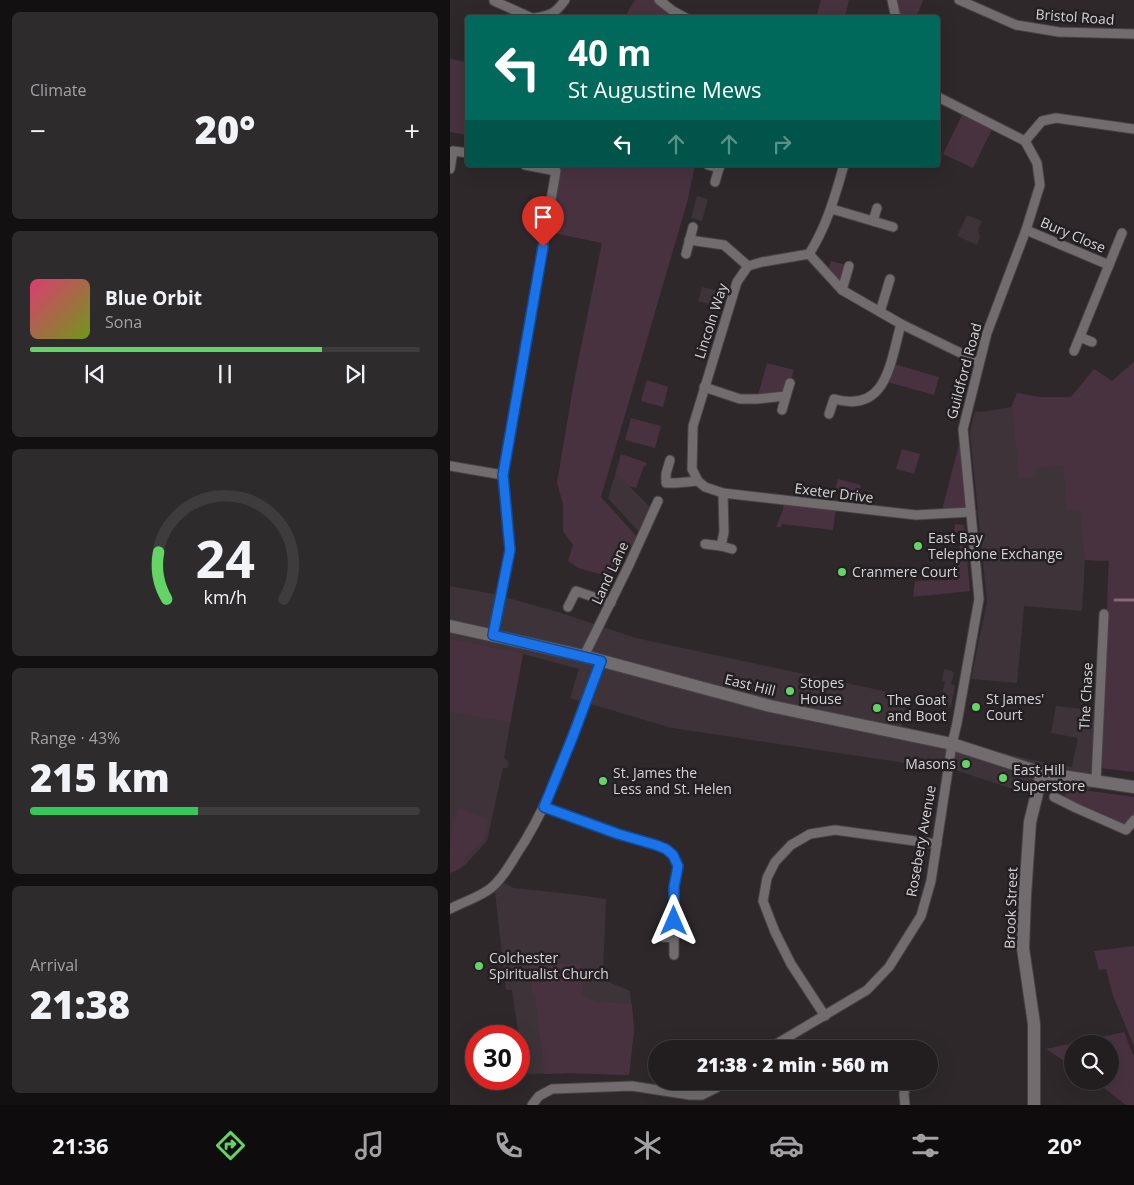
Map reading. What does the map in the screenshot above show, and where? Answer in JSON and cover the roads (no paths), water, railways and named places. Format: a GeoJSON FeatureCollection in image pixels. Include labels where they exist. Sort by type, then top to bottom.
{"type":"FeatureCollection","features":[{"type":"Feature","properties":{"kind":"street"},"geometry":{"type":"LineString","coordinates":[[494,0],[526,15]]}},
{"type":"Feature","properties":{"kind":"street"},"geometry":{"type":"LineString","coordinates":[[550,15],[558,9],[564,0]]}},
{"type":"Feature","properties":{"kind":"street"},"geometry":{"type":"LineString","coordinates":[[659,0],[671,14]]}},
{"type":"Feature","properties":{"kind":"street"},"geometry":{"type":"LineString","coordinates":[[892,0],[895,15]]}},
{"type":"Feature","properties":{"kind":"street","name":"Bristol Road"},"geometry":{"type":"LineString","coordinates":[[959,0],[1016,25],[1059,32],[1134,34]]}},
{"type":"Feature","properties":{"kind":"street"},"geometry":{"type":"LineString","coordinates":[[940,99],[1025,142],[1042,121],[1056,118],[1134,129]]}},
{"type":"Feature","properties":{"kind":"street","name":"Guildford Road"},"geometry":{"type":"LineString","coordinates":[[952,744],[979,599],[963,429],[987,334],[1026,230],[1040,185],[1037,163],[1025,142]]}},
{"type":"Feature","properties":{"kind":"street"},"geometry":{"type":"LineString","coordinates":[[450,169],[453,150],[465,152]]}},
{"type":"Feature","properties":{"kind":"street"},"geometry":{"type":"LineString","coordinates":[[493,635],[510,550],[503,475],[556,171],[535,167]]}},
{"type":"Feature","properties":{"kind":"street"},"geometry":{"type":"LineString","coordinates":[[715,182],[720,167]]}},
{"type":"Feature","properties":{"kind":"street"},"geometry":{"type":"LineString","coordinates":[[689,240],[724,245],[748,266],[809,254],[820,238],[832,209],[843,167]]}},
{"type":"Feature","properties":{"kind":"street"},"geometry":{"type":"LineString","coordinates":[[873,221],[877,208]]}},
{"type":"Feature","properties":{"kind":"street"},"geometry":{"type":"LineString","coordinates":[[832,209],[893,227]]}},
{"type":"Feature","properties":{"kind":"street"},"geometry":{"type":"LineString","coordinates":[[686,254],[693,227]]}},
{"type":"Feature","properties":{"kind":"street","name":"Bury Close"},"geometry":{"type":"LineString","coordinates":[[1026,230],[1108,265]]}},
{"type":"Feature","properties":{"kind":"street","name":"Bury Close"},"geometry":{"type":"LineString","coordinates":[[1074,351],[1122,233]]}},
{"type":"Feature","properties":{"kind":"street"},"geometry":{"type":"LineString","coordinates":[[809,254],[842,290],[901,324],[979,362]]}},
{"type":"Feature","properties":{"kind":"street","name":"Lincoln Way"},"geometry":{"type":"LineString","coordinates":[[698,481],[692,469],[693,426],[737,282],[748,266]]}},
{"type":"Feature","properties":{"kind":"street"},"geometry":{"type":"LineString","coordinates":[[842,290],[849,266]]}},
{"type":"Feature","properties":{"kind":"street"},"geometry":{"type":"LineString","coordinates":[[880,312],[890,279]]}},
{"type":"Feature","properties":{"kind":"street"},"geometry":{"type":"LineString","coordinates":[[834,399],[845,402],[859,402],[868,399],[876,392],[884,381],[901,324]]}},
{"type":"Feature","properties":{"kind":"street"},"geometry":{"type":"LineString","coordinates":[[1080,337],[1092,342]]}},
{"type":"Feature","properties":{"kind":"street"},"geometry":{"type":"LineString","coordinates":[[782,410],[790,383]]}},
{"type":"Feature","properties":{"kind":"street"},"geometry":{"type":"LineString","coordinates":[[704,387],[740,399],[757,400],[786,396]]}},
{"type":"Feature","properties":{"kind":"street"},"geometry":{"type":"LineString","coordinates":[[829,414],[836,389]]}},
{"type":"Feature","properties":{"kind":"street"},"geometry":{"type":"LineString","coordinates":[[670,460],[666,474],[666,483],[698,481]]}},
{"type":"Feature","properties":{"kind":"street"},"geometry":{"type":"LineString","coordinates":[[450,466],[503,475]]}},
{"type":"Feature","properties":{"kind":"street","name":"Exeter Drive"},"geometry":{"type":"LineString","coordinates":[[698,481],[705,488],[723,493],[916,516],[971,512]]}},
{"type":"Feature","properties":{"kind":"street"},"geometry":{"type":"LineString","coordinates":[[721,546],[724,532],[723,493]]}},
{"type":"Feature","properties":{"kind":"street","name":"Land Lane"},"geometry":{"type":"LineString","coordinates":[[584,656],[658,501]]}},
{"type":"Feature","properties":{"kind":"street"},"geometry":{"type":"LineString","coordinates":[[704,544],[732,549]]}},
{"type":"Feature","properties":{"kind":"street"},"geometry":{"type":"LineString","coordinates":[[568,607],[576,591],[610,603]]}},
{"type":"Feature","properties":{"kind":"street","name":"The Chase"},"geometry":{"type":"LineString","coordinates":[[1096,780],[1104,614]]}},
{"type":"Feature","properties":{"kind":"street","name":"East Hill"},"geometry":{"type":"LineString","coordinates":[[450,626],[584,656],[770,706],[952,744],[1042,773],[1134,786]]}},
{"type":"Feature","properties":{"kind":"street"},"geometry":{"type":"LineString","coordinates":[[450,909],[490,889],[501,878],[526,840],[544,807],[601,661]]}},
{"type":"Feature","properties":{"kind":"street","name":"Rosebery Avenue"},"geometry":{"type":"LineString","coordinates":[[784,1040],[867,990],[901,950],[921,916],[931,881],[952,744]]}},
{"type":"Feature","properties":{"kind":"street","name":"Brook Street"},"geometry":{"type":"LineString","coordinates":[[1034,1105],[1034,1024],[1023,948],[1030,822],[1042,773]]}},
{"type":"Feature","properties":{"kind":"street"},"geometry":{"type":"LineString","coordinates":[[1058,796],[1130,832],[1134,820]]}},
{"type":"Feature","properties":{"kind":"street"},"geometry":{"type":"LineString","coordinates":[[544,807],[618,834],[656,845],[666,849],[673,855],[678,866],[674,887],[674,954]]}},
{"type":"Feature","properties":{"kind":"street"},"geometry":{"type":"LineString","coordinates":[[825,1016],[791,964],[775,932],[763,901],[767,878],[775,862],[791,845],[810,834],[835,830],[937,844]]}},
{"type":"Feature","properties":{"kind":"street"},"geometry":{"type":"LineString","coordinates":[[662,937],[674,938]]}},
{"type":"Feature","properties":{"kind":"street"},"geometry":{"type":"LineString","coordinates":[[532,1105],[539,1096],[552,1088],[632,1086],[648,1088]]}},
{"type":"Feature","properties":{"kind":"street"},"geometry":{"type":"LineString","coordinates":[[658,1090],[702,1095],[712,1090]]}},
{"type":"Feature","properties":{"kind":"street"},"geometry":{"type":"LineString","coordinates":[[904,1090],[905,1105]]}},
{"type":"Feature","properties":{"kind":"waterway"},"geometry":{"type":"LineString","coordinates":[[1115,600],[1134,600]]}},
{"type":"Feature","properties":{"kind":"place","name":"East Bay Telephone Exchange"},"geometry":{"type":"Point","coordinates":[918,546]}},
{"type":"Feature","properties":{"kind":"place","name":"Cranmere Court"},"geometry":{"type":"Point","coordinates":[842,572]}},
{"type":"Feature","properties":{"kind":"place","name":"Stopes House"},"geometry":{"type":"Point","coordinates":[790,691]}},
{"type":"Feature","properties":{"kind":"place","name":"St James' Court"},"geometry":{"type":"Point","coordinates":[976,707]}},
{"type":"Feature","properties":{"kind":"place","name":"The Goat and Boot"},"geometry":{"type":"Point","coordinates":[877,708]}},
{"type":"Feature","properties":{"kind":"place","name":"Masons"},"geometry":{"type":"Point","coordinates":[966,764]}},
{"type":"Feature","properties":{"kind":"place","name":"East Hill Superstore"},"geometry":{"type":"Point","coordinates":[1003,778]}},
{"type":"Feature","properties":{"kind":"place","name":"St. James the Less and St. Helen"},"geometry":{"type":"Point","coordinates":[603,781]}},
{"type":"Feature","properties":{"kind":"place","name":"Colchester Spiritualist Church"},"geometry":{"type":"Point","coordinates":[479,966]}}]}
